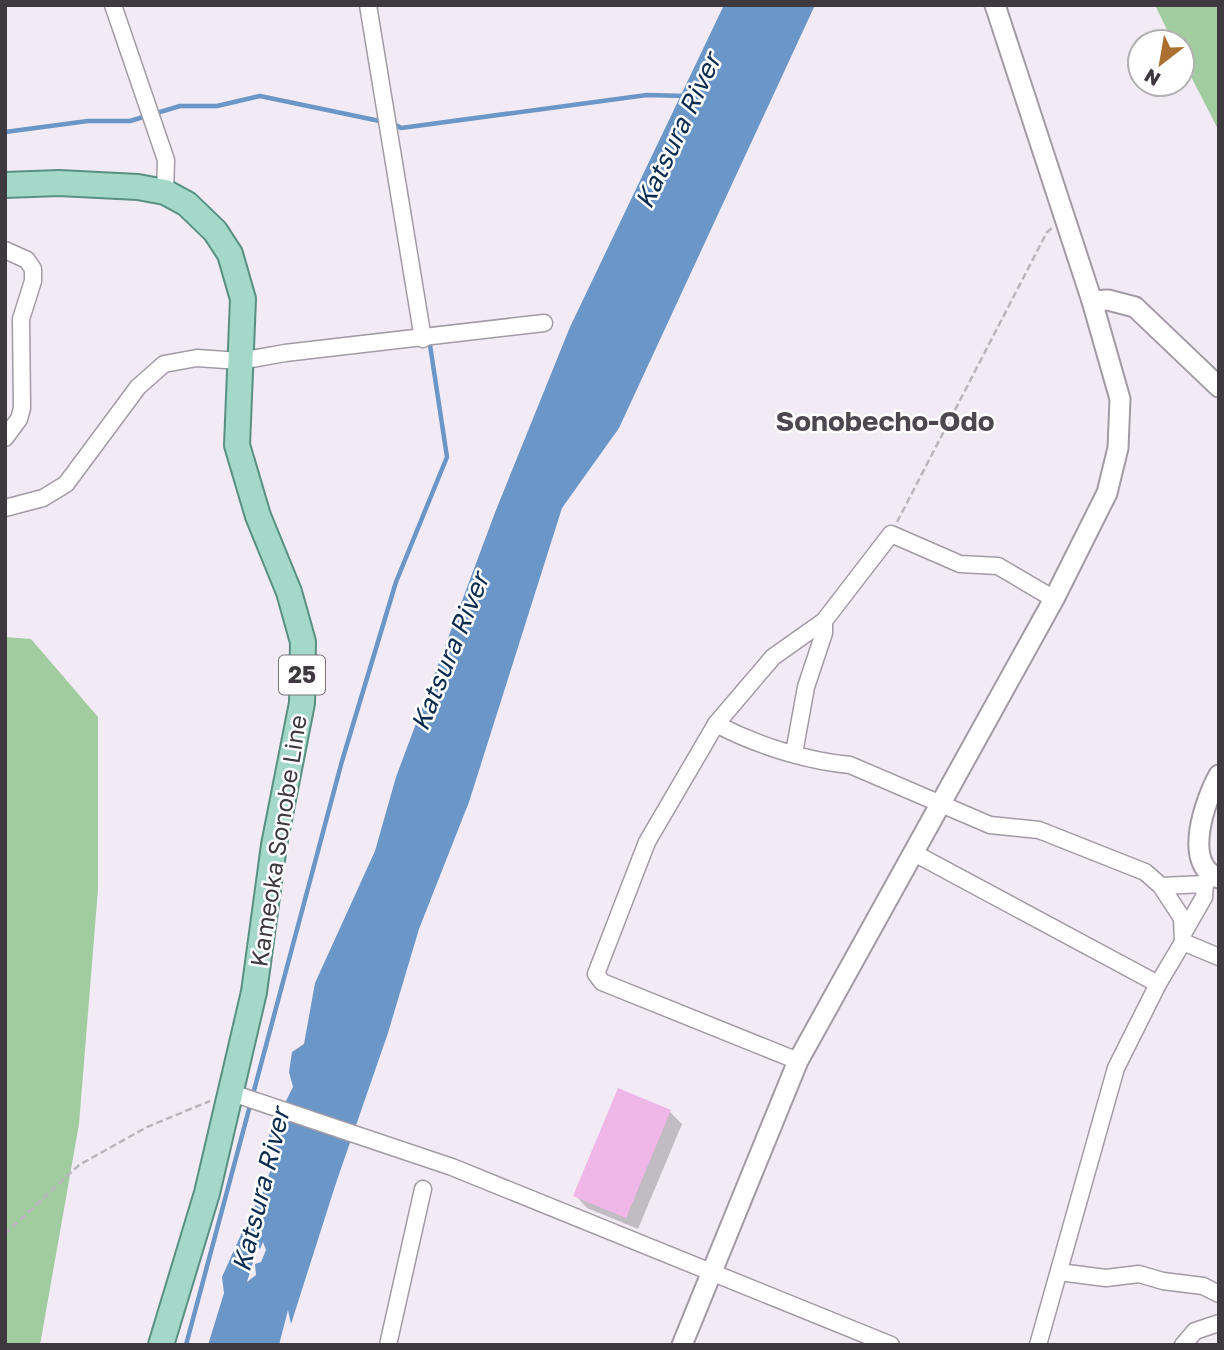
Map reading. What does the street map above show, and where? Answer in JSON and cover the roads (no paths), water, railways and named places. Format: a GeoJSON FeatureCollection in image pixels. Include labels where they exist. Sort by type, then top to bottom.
{"type":"FeatureCollection","features":[{"type":"Feature","properties":{"kind":"main road","name":"Kameoka Sonobe Line"},"geometry":{"type":"LineString","coordinates":[[5,185],[59,183],[138,187],[165,192],[187,204],[215,231],[230,254],[243,299],[237,445],[258,516],[289,592],[303,642],[302,703],[274,845],[254,992],[207,1194],[160,1345]]}},
{"type":"Feature","properties":{"kind":"street"},"geometry":{"type":"LineString","coordinates":[[113,5],[166,160],[165,192]]}},
{"type":"Feature","properties":{"kind":"street"},"geometry":{"type":"LineString","coordinates":[[368,5],[423,339]]}},
{"type":"Feature","properties":{"kind":"street"},"geometry":{"type":"LineString","coordinates":[[682,1345],[799,1060],[1054,599],[1107,493],[1118,448],[1121,399],[1092,300],[995,5]]}},
{"type":"Feature","properties":{"kind":"street"},"geometry":{"type":"LineString","coordinates":[[5,250],[27,260],[33,269],[33,281],[21,319],[22,408],[19,419],[5,438]]}},
{"type":"Feature","properties":{"kind":"street"},"geometry":{"type":"LineString","coordinates":[[1092,300],[1108,300],[1135,307],[1219,387]]}},
{"type":"Feature","properties":{"kind":"street"},"geometry":{"type":"LineString","coordinates":[[5,508],[43,498],[66,484],[138,387],[164,364],[197,358],[240,361],[285,353],[544,323]]}},
{"type":"Feature","properties":{"kind":"street"},"geometry":{"type":"LineString","coordinates":[[799,1060],[602,982],[596,974],[647,842],[716,724],[773,657],[824,621],[891,534],[960,564],[998,566],[1054,599]]}},
{"type":"Feature","properties":{"kind":"street"},"geometry":{"type":"LineString","coordinates":[[794,753],[806,687],[824,633],[824,621]]}},
{"type":"Feature","properties":{"kind":"street"},"geometry":{"type":"LineString","coordinates":[[716,724],[743,739],[850,765],[990,825],[1039,830],[1145,872],[1161,886],[1182,918],[1184,937]]}},
{"type":"Feature","properties":{"kind":"street"},"geometry":{"type":"LineString","coordinates":[[1212,879],[1200,858],[1199,829],[1209,793],[1219,775]]}},
{"type":"Feature","properties":{"kind":"street"},"geometry":{"type":"LineString","coordinates":[[914,853],[1158,984]]}},
{"type":"Feature","properties":{"kind":"street"},"geometry":{"type":"LineString","coordinates":[[1161,886],[1212,879]]}},
{"type":"Feature","properties":{"kind":"street"},"geometry":{"type":"LineString","coordinates":[[1038,1345],[1116,1068],[1212,879]]}},
{"type":"Feature","properties":{"kind":"street"},"geometry":{"type":"LineString","coordinates":[[1184,937],[1219,957]]}},
{"type":"Feature","properties":{"kind":"street"},"geometry":{"type":"LineString","coordinates":[[232,1094],[452,1167],[891,1345]]}},
{"type":"Feature","properties":{"kind":"street"},"geometry":{"type":"LineString","coordinates":[[388,1345],[423,1189]]}},
{"type":"Feature","properties":{"kind":"street"},"geometry":{"type":"LineString","coordinates":[[1059,1272],[1107,1278],[1139,1274],[1163,1281],[1203,1286],[1219,1294]]}},
{"type":"Feature","properties":{"kind":"street"},"geometry":{"type":"LineString","coordinates":[[1183,1345],[1195,1331],[1219,1323]]}},
{"type":"Feature","properties":{"kind":"water","name":"Katsura River"},"geometry":{"type":"Polygon","coordinates":[[[724,5],[815,5],[619,428],[562,508],[469,802],[419,929],[388,1033],[291,1324],[288,1310],[279,1345],[208,1345],[224,1293],[222,1277],[252,1210],[261,1197],[276,1154],[269,1135],[293,1087],[289,1072],[292,1052],[304,1044],[315,983],[375,851],[396,777],[496,510],[570,327],[724,5]],[[263,1242],[260,1249],[257,1245],[250,1252],[253,1262],[247,1282],[256,1275],[255,1264],[261,1262],[266,1250],[263,1242]]]}},
{"type":"Feature","properties":{"kind":"waterway","name":"Katsura River"},"geometry":{"type":"LineString","coordinates":[[5,132],[88,121],[130,121],[180,106],[217,106],[260,96],[394,124],[401,128],[647,95],[686,96]]}},
{"type":"Feature","properties":{"kind":"waterway"},"geometry":{"type":"LineString","coordinates":[[186,1345],[342,761],[396,582],[447,457],[430,345]]}},
{"type":"Feature","properties":{"kind":"district","name":"Sonobecho-Odo"},"geometry":{"type":"Point","coordinates":[885,421]}}]}
